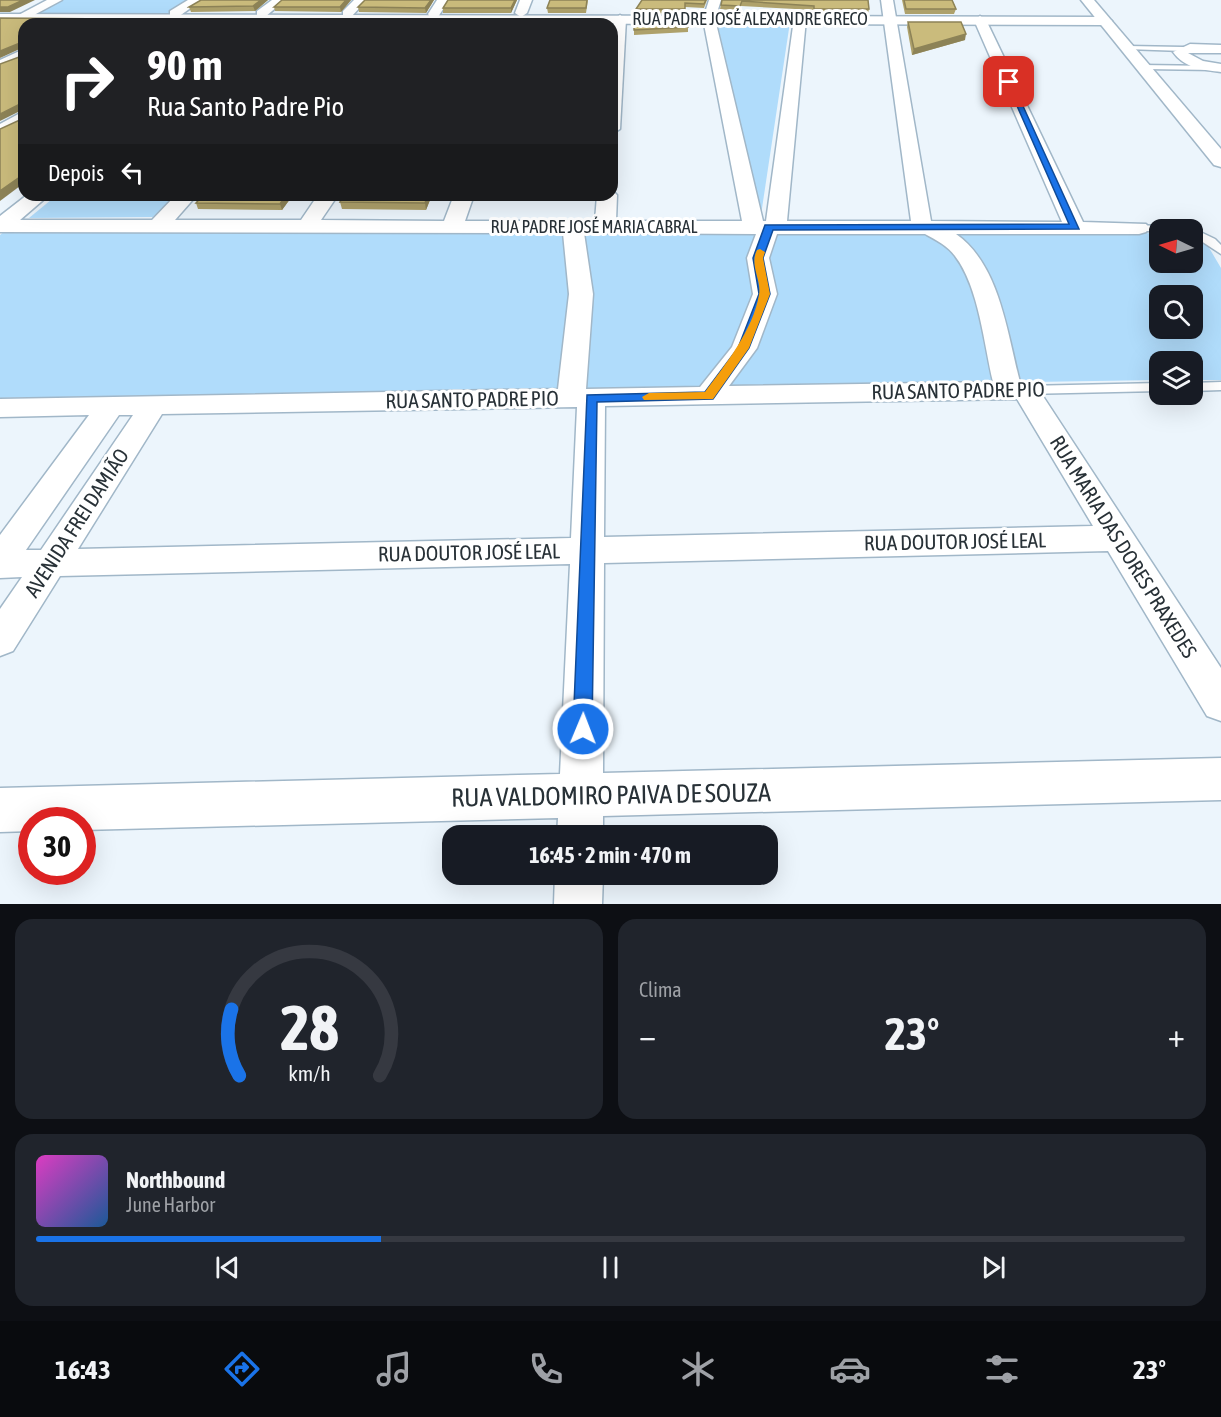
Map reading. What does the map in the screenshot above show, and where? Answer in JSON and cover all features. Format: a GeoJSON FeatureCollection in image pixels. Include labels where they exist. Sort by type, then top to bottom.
{"type":"FeatureCollection","features":[{"type":"Feature","properties":{"kind":"street"},"geometry":{"type":"LineString","coordinates":[[21,16],[56,0]]}},
{"type":"Feature","properties":{"kind":"street"},"geometry":{"type":"LineString","coordinates":[[174,18],[196,0]]}},
{"type":"Feature","properties":{"kind":"street"},"geometry":{"type":"LineString","coordinates":[[261,18],[279,0]]}},
{"type":"Feature","properties":{"kind":"street"},"geometry":{"type":"LineString","coordinates":[[439,18],[443,0]]}},
{"type":"Feature","properties":{"kind":"street"},"geometry":{"type":"LineString","coordinates":[[526,0],[530,17]]}},
{"type":"Feature","properties":{"kind":"street"},"geometry":{"type":"LineString","coordinates":[[715,0],[709,16],[766,227]]}},
{"type":"Feature","properties":{"kind":"street"},"geometry":{"type":"LineString","coordinates":[[889,11],[926,228]]}},
{"type":"Feature","properties":{"kind":"street","name":"RUA PADRE JOSÉ ALEXANDRE GRECO"},"geometry":{"type":"LineString","coordinates":[[484,18],[617,12],[709,16],[889,11],[1068,18],[1099,14]]}},
{"type":"Feature","properties":{"kind":"street"},"geometry":{"type":"LineString","coordinates":[[617,12],[617,18]]}},
{"type":"Feature","properties":{"kind":"street"},"geometry":{"type":"LineString","coordinates":[[708,396],[744,348],[765,294],[758,258],[766,227],[800,13]]}},
{"type":"Feature","properties":{"kind":"street","name":"RUA PADRE JOSÉ ALEXANDRE GRECO"},"geometry":{"type":"LineString","coordinates":[[279,18],[355,14],[422,18]]}},
{"type":"Feature","properties":{"kind":"street"},"geometry":{"type":"LineString","coordinates":[[978,14],[1075,227]]}},
{"type":"Feature","properties":{"kind":"street"},"geometry":{"type":"LineString","coordinates":[[1068,18],[1099,14],[1221,161]]}},
{"type":"Feature","properties":{"kind":"street","name":"RUA PADRE JOSÉ ALEXANDRE GRECO"},"geometry":{"type":"LineString","coordinates":[[21,16],[41,18]]}},
{"type":"Feature","properties":{"kind":"street","name":"RUA PADRE JOSÉ ALEXANDRE GRECO"},"geometry":{"type":"LineString","coordinates":[[0,17],[174,18]]}},
{"type":"Feature","properties":{"kind":"street"},"geometry":{"type":"LineString","coordinates":[[1220,68],[1185,59],[1181,55],[1184,49],[1221,49]]}},
{"type":"Feature","properties":{"kind":"street"},"geometry":{"type":"LineString","coordinates":[[0,66],[18,56]]}},
{"type":"Feature","properties":{"kind":"street"},"geometry":{"type":"LineString","coordinates":[[0,131],[18,120]]}},
{"type":"Feature","properties":{"kind":"street"},"geometry":{"type":"LineString","coordinates":[[0,226],[31,201]]}},
{"type":"Feature","properties":{"kind":"street"},"geometry":{"type":"LineString","coordinates":[[159,225],[182,201]]}},
{"type":"Feature","properties":{"kind":"street"},"geometry":{"type":"LineString","coordinates":[[308,225],[324,201]]}},
{"type":"Feature","properties":{"kind":"street"},"geometry":{"type":"LineString","coordinates":[[452,227],[462,201]]}},
{"type":"Feature","properties":{"kind":"street"},"geometry":{"type":"LineString","coordinates":[[605,226],[607,201]]}},
{"type":"Feature","properties":{"kind":"street","name":"RUA PADRE JOSÉ MARIA CABRAL"},"geometry":{"type":"LineString","coordinates":[[0,226],[1139,228]]}},
{"type":"Feature","properties":{"kind":"street"},"geometry":{"type":"LineString","coordinates":[[573,226],[580,294],[581,398],[587,550],[581,816]]}},
{"type":"Feature","properties":{"kind":"street","name":"RUA MARIA DAS DORES PRAXEDES"},"geometry":{"type":"LineString","coordinates":[[926,228],[945,235],[969,259],[1017,390],[1118,538],[1221,703]]}},
{"type":"Feature","properties":{"kind":"street","name":"RUA SANTO PADRE PIO"},"geometry":{"type":"LineString","coordinates":[[0,408],[1017,390]]}},
{"type":"Feature","properties":{"kind":"street","name":"AVENIDA FREI DAMIÃO"},"geometry":{"type":"LineString","coordinates":[[0,562],[111,406]]}},
{"type":"Feature","properties":{"kind":"street","name":"AVENIDA FREI DAMIÃO"},"geometry":{"type":"LineString","coordinates":[[0,640],[153,406]]}},
{"type":"Feature","properties":{"kind":"street","name":"RUA DOUTOR JOSÉ LEAL"},"geometry":{"type":"LineString","coordinates":[[0,562],[50,563],[1118,538]]}},
{"type":"Feature","properties":{"kind":"street","name":"RUA VALDOMIRO PAIVA DE SOUZA"},"geometry":{"type":"LineString","coordinates":[[0,810],[581,816],[1221,780]]}},
{"type":"Feature","properties":{"kind":"street"},"geometry":{"type":"LineString","coordinates":[[578,904],[579,885]]}},
{"type":"Feature","properties":{"kind":"lane"},"geometry":{"type":"LineString","coordinates":[[1128,48],[1184,49]]}},
{"type":"Feature","properties":{"kind":"lane"},"geometry":{"type":"LineString","coordinates":[[1144,67],[1220,68]]}},
{"type":"Feature","properties":{"kind":"lane","name":"RUA PADRE JOSÉ MARIA CABRAL"},"geometry":{"type":"LineString","coordinates":[[1139,228],[1149,228]]}},
{"type":"Feature","properties":{"kind":"lane"},"geometry":{"type":"LineString","coordinates":[[1203,237],[1221,251]]}},
{"type":"Feature","properties":{"kind":"lane"},"geometry":{"type":"LineString","coordinates":[[1203,387],[1221,386]]}},
{"type":"Feature","properties":{"kind":"lane","name":"RUA SANTO PADRE PIO"},"geometry":{"type":"LineString","coordinates":[[1017,390],[1149,387]]}},
{"type":"Feature","properties":{"kind":"shaded area"},"geometry":{"type":"Polygon","coordinates":[[[62,0],[190,0],[170,13],[36,13],[62,0]]]}},
{"type":"Feature","properties":{"kind":"shaded area"},"geometry":{"type":"Polygon","coordinates":[[[717,22],[790,22],[761,215],[717,22]]]}},
{"type":"Feature","properties":{"kind":"shaded area"},"geometry":{"type":"Polygon","coordinates":[[[50,201],[169,201],[153,217],[29,218],[50,201]]]}},
{"type":"Feature","properties":{"kind":"shaded area"},"geometry":{"type":"Polygon","coordinates":[[[5,231],[1146,233],[1149,233],[1149,273],[1203,273],[1203,243],[1208,246],[1221,268],[1221,380],[1203,380],[1203,351],[1149,351],[1149,380],[0,398],[0,235],[5,231]]]}},
{"type":"Feature","properties":{"kind":"building"},"geometry":{"type":"Polygon","coordinates":[[[0,0],[23,0],[8,7],[0,7],[0,0]]]}},
{"type":"Feature","properties":{"kind":"building"},"geometry":{"type":"Polygon","coordinates":[[[201,0],[261,0],[253,6],[189,7],[201,0]]]}},
{"type":"Feature","properties":{"kind":"building"},"geometry":{"type":"Polygon","coordinates":[[[282,0],[346,0],[340,7],[274,7],[282,0]]]}},
{"type":"Feature","properties":{"kind":"building"},"geometry":{"type":"Polygon","coordinates":[[[365,0],[431,0],[425,8],[358,7],[365,0]]]}},
{"type":"Feature","properties":{"kind":"building"},"geometry":{"type":"Polygon","coordinates":[[[448,0],[515,0],[511,8],[443,8],[448,0]]]}},
{"type":"Feature","properties":{"kind":"building"},"geometry":{"type":"Polygon","coordinates":[[[550,0],[587,0],[586,8],[547,8],[550,0]]]}},
{"type":"Feature","properties":{"kind":"building"},"geometry":{"type":"Polygon","coordinates":[[[642,0],[706,0],[704,4],[685,3],[685,9],[636,9],[642,0]]]}},
{"type":"Feature","properties":{"kind":"building"},"geometry":{"type":"Polygon","coordinates":[[[722,0],[868,0],[869,9],[814,9],[814,6],[742,1],[740,6],[721,5],[722,0]]]}},
{"type":"Feature","properties":{"kind":"building"},"geometry":{"type":"Polygon","coordinates":[[[904,0],[952,0],[956,9],[906,9],[904,0]]]}},
{"type":"Feature","properties":{"kind":"building"},"geometry":{"type":"Polygon","coordinates":[[[0,18],[18,18],[18,44],[0,51],[0,18]]]}},
{"type":"Feature","properties":{"kind":"building"},"geometry":{"type":"Polygon","coordinates":[[[634,21],[687,21],[688,27],[634,30],[634,21]]]}},
{"type":"Feature","properties":{"kind":"building"},"geometry":{"type":"Polygon","coordinates":[[[908,22],[961,22],[966,34],[914,49],[908,22]]]}},
{"type":"Feature","properties":{"kind":"building"},"geometry":{"type":"Polygon","coordinates":[[[18,57],[18,105],[0,114],[0,64],[18,57]]]}},
{"type":"Feature","properties":{"kind":"building"},"geometry":{"type":"Polygon","coordinates":[[[18,121],[18,178],[0,191],[0,129],[18,121]]]}},
{"type":"Feature","properties":{"kind":"building"},"geometry":{"type":"Polygon","coordinates":[[[198,201],[282,201],[280,204],[196,203],[198,201]]]}},
{"type":"Feature","properties":{"kind":"building"},"geometry":{"type":"Polygon","coordinates":[[[341,201],[426,201],[425,203],[341,201]]]}},
{"type":"Feature","properties":{"kind":"slow traffic"},"geometry":{"type":"LineString","coordinates":[[649,397],[708,396],[744,348],[765,294],[758,258],[760,252]]}},
{"type":"Feature","properties":{"kind":"route"},"geometry":{"type":"LineString","coordinates":[[583,729],[591,398],[708,396],[744,348],[765,294],[758,258],[769,227],[1075,227],[1009,82]]}}]}
